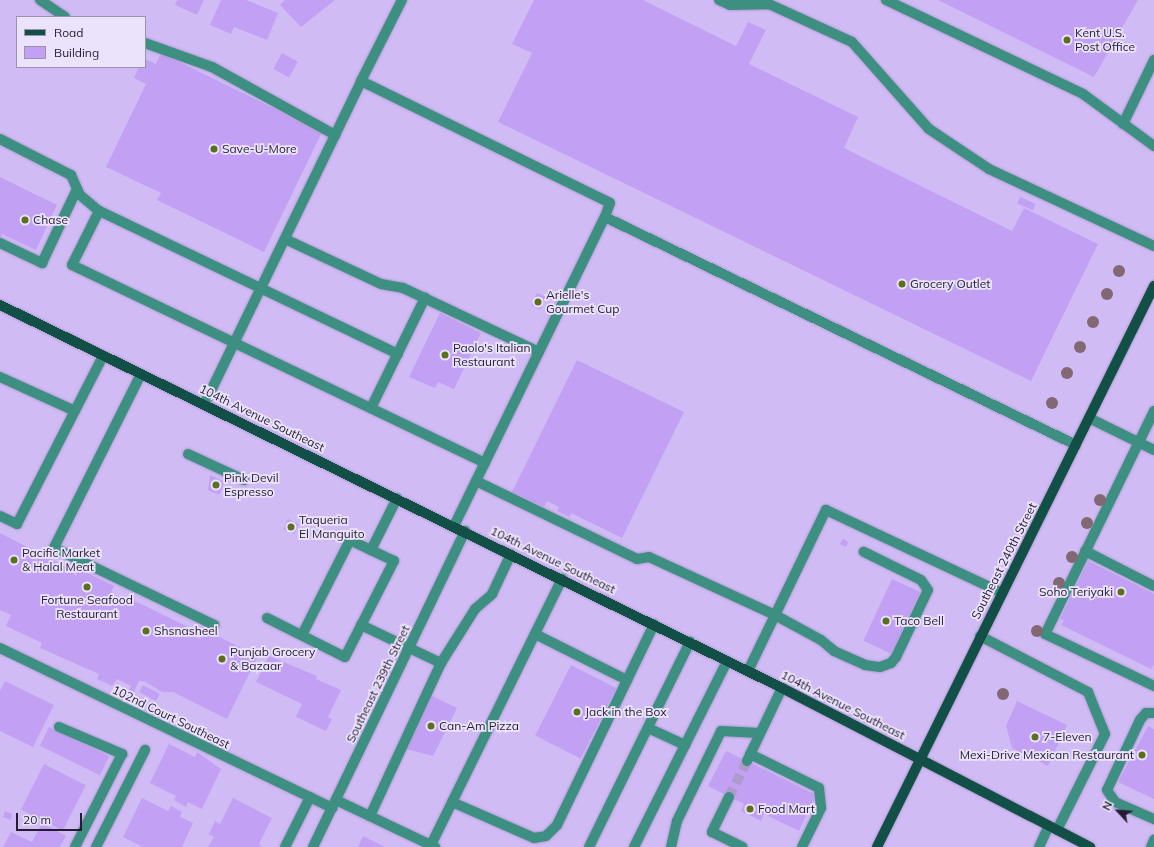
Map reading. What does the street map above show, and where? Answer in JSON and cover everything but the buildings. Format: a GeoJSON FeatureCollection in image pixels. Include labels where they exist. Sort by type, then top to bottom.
{"type":"FeatureCollection","features":[{"type":"Feature","properties":{"kind":"main road","name":"Southeast 240th Street"},"geometry":{"type":"LineString","coordinates":[[877,847],[918,758],[1076,445],[1154,286]]}},
{"type":"Feature","properties":{"kind":"main road","name":"104th Avenue Southeast"},"geometry":{"type":"LineString","coordinates":[[0,305],[654,624],[782,688],[1090,847]]}},
{"type":"Feature","properties":{"kind":"street"},"geometry":{"type":"LineString","coordinates":[[40,0],[64,16]]}},
{"type":"Feature","properties":{"kind":"street"},"geometry":{"type":"LineString","coordinates":[[204,405],[361,81],[402,0]]}},
{"type":"Feature","properties":{"kind":"street"},"geometry":{"type":"LineString","coordinates":[[719,0],[730,5],[769,4],[852,42],[929,129],[989,169],[1154,246]]}},
{"type":"Feature","properties":{"kind":"street"},"geometry":{"type":"LineString","coordinates":[[886,0],[1083,94],[1154,146]]}},
{"type":"Feature","properties":{"kind":"street"},"geometry":{"type":"LineString","coordinates":[[146,43],[212,67],[335,135]]}},
{"type":"Feature","properties":{"kind":"street"},"geometry":{"type":"LineString","coordinates":[[1123,124],[1154,60]]}},
{"type":"Feature","properties":{"kind":"street"},"geometry":{"type":"LineString","coordinates":[[361,81],[610,203],[605,217],[454,526]]}},
{"type":"Feature","properties":{"kind":"street"},"geometry":{"type":"LineString","coordinates":[[0,138],[71,176],[77,189],[99,211],[398,354]]}},
{"type":"Feature","properties":{"kind":"street"},"geometry":{"type":"LineString","coordinates":[[0,243],[42,263],[77,189]]}},
{"type":"Feature","properties":{"kind":"street"},"geometry":{"type":"LineString","coordinates":[[99,211],[72,265],[485,463]]}},
{"type":"Feature","properties":{"kind":"street"},"geometry":{"type":"LineString","coordinates":[[605,217],[1076,445]]}},
{"type":"Feature","properties":{"kind":"street"},"geometry":{"type":"LineString","coordinates":[[285,238],[381,284],[403,288],[539,352]]}},
{"type":"Feature","properties":{"kind":"street"},"geometry":{"type":"LineString","coordinates":[[372,408],[425,298]]}},
{"type":"Feature","properties":{"kind":"street"},"geometry":{"type":"LineString","coordinates":[[0,516],[17,524],[103,356]]}},
{"type":"Feature","properties":{"kind":"street"},"geometry":{"type":"LineString","coordinates":[[141,374],[54,548],[214,625]]}},
{"type":"Feature","properties":{"kind":"street"},"geometry":{"type":"LineString","coordinates":[[0,377],[75,411]]}},
{"type":"Feature","properties":{"kind":"street"},"geometry":{"type":"LineString","coordinates":[[1154,411],[1045,634],[1154,686]]}},
{"type":"Feature","properties":{"kind":"street"},"geometry":{"type":"LineString","coordinates":[[1089,418],[1154,450]]}},
{"type":"Feature","properties":{"kind":"street"},"geometry":{"type":"LineString","coordinates":[[188,454],[244,480]]}},
{"type":"Feature","properties":{"kind":"street"},"geometry":{"type":"LineString","coordinates":[[476,481],[637,559],[649,557],[775,615],[821,640],[834,652],[866,665],[891,663],[927,595],[922,580],[864,552]]}},
{"type":"Feature","properties":{"kind":"street"},"geometry":{"type":"LineString","coordinates":[[371,550],[397,498]]}},
{"type":"Feature","properties":{"kind":"street"},"geometry":{"type":"LineString","coordinates":[[748,671],[826,510],[1002,593]]}},
{"type":"Feature","properties":{"kind":"street","name":"Southeast 239th Street"},"geometry":{"type":"LineString","coordinates":[[313,847],[465,531]]}},
{"type":"Feature","properties":{"kind":"street"},"geometry":{"type":"LineString","coordinates":[[267,618],[345,657],[394,561],[350,540],[302,635]]}},
{"type":"Feature","properties":{"kind":"street"},"geometry":{"type":"LineString","coordinates":[[1085,552],[1154,586]]}},
{"type":"Feature","properties":{"kind":"street"},"geometry":{"type":"LineString","coordinates":[[370,816],[442,663],[475,609],[492,594],[511,554]]}},
{"type":"Feature","properties":{"kind":"street"},"geometry":{"type":"LineString","coordinates":[[433,846],[452,802],[562,579]]}},
{"type":"Feature","properties":{"kind":"street"},"geometry":{"type":"LineString","coordinates":[[452,802],[534,838],[546,836],[557,825],[654,624]]}},
{"type":"Feature","properties":{"kind":"street"},"geometry":{"type":"LineString","coordinates":[[361,625],[442,663]]}},
{"type":"Feature","properties":{"kind":"street"},"geometry":{"type":"LineString","coordinates":[[535,634],[627,680]]}},
{"type":"Feature","properties":{"kind":"street"},"geometry":{"type":"LineString","coordinates":[[980,636],[1088,692],[1105,734],[1053,828],[1039,847]]}},
{"type":"Feature","properties":{"kind":"street"},"geometry":{"type":"LineString","coordinates":[[589,847],[690,642]]}},
{"type":"Feature","properties":{"kind":"street","name":"102nd Court Southeast"},"geometry":{"type":"LineString","coordinates":[[0,648],[310,797],[370,816],[433,846]]}},
{"type":"Feature","properties":{"kind":"street"},"geometry":{"type":"LineString","coordinates":[[634,847],[727,661]]}},
{"type":"Feature","properties":{"kind":"street"},"geometry":{"type":"LineString","coordinates":[[782,688],[748,758],[819,788],[821,808],[802,847]]}},
{"type":"Feature","properties":{"kind":"street"},"geometry":{"type":"LineString","coordinates":[[1154,713],[1146,713],[1140,720],[1106,790],[1115,802],[1154,820]]}},
{"type":"Feature","properties":{"kind":"street"},"geometry":{"type":"LineString","coordinates":[[60,727],[122,754],[75,847]]}},
{"type":"Feature","properties":{"kind":"street"},"geometry":{"type":"LineString","coordinates":[[648,728],[685,745]]}},
{"type":"Feature","properties":{"kind":"street"},"geometry":{"type":"LineString","coordinates":[[671,847],[677,821],[721,731],[760,732]]}},
{"type":"Feature","properties":{"kind":"street"},"geometry":{"type":"LineString","coordinates":[[96,847],[145,750]]}},
{"type":"Feature","properties":{"kind":"street"},"geometry":{"type":"LineString","coordinates":[[285,847],[310,797]]}},
{"type":"Feature","properties":{"kind":"street"},"geometry":{"type":"LineString","coordinates":[[729,797],[712,832],[742,847]]}},
{"type":"Feature","properties":{"kind":"street"},"geometry":{"type":"LineString","coordinates":[[1151,847],[1154,840]]}},
{"type":"Feature","properties":{"kind":"tunnel"},"geometry":{"type":"LineString","coordinates":[[729,797],[747,761]]}},
{"type":"Feature","properties":{"kind":"place","name":"Kent U.S. Post Office"},"geometry":{"type":"Point","coordinates":[1067,40]}},
{"type":"Feature","properties":{"kind":"place","name":"Save-U-More"},"geometry":{"type":"Point","coordinates":[214,149]}},
{"type":"Feature","properties":{"kind":"place","name":"Chase"},"geometry":{"type":"Point","coordinates":[25,220]}},
{"type":"Feature","properties":{"kind":"place","name":"Grocery Outlet"},"geometry":{"type":"Point","coordinates":[902,284]}},
{"type":"Feature","properties":{"kind":"place","name":"Arielle's Gourmet Cup"},"geometry":{"type":"Point","coordinates":[538,302]}},
{"type":"Feature","properties":{"kind":"place","name":"Paolo's Italian Restaurant"},"geometry":{"type":"Point","coordinates":[445,355]}},
{"type":"Feature","properties":{"kind":"place","name":"Pink Devil Espresso"},"geometry":{"type":"Point","coordinates":[216,485]}},
{"type":"Feature","properties":{"kind":"place","name":"Taqueria El Manguito"},"geometry":{"type":"Point","coordinates":[291,527]}},
{"type":"Feature","properties":{"kind":"place","name":"Pacific Market & Halal Meat"},"geometry":{"type":"Point","coordinates":[14,560]}},
{"type":"Feature","properties":{"kind":"place","name":"Fortune Seafood Restaurant"},"geometry":{"type":"Point","coordinates":[87,587]}},
{"type":"Feature","properties":{"kind":"place","name":"Soho Teriyaki"},"geometry":{"type":"Point","coordinates":[1121,592]}},
{"type":"Feature","properties":{"kind":"place","name":"Taco Bell"},"geometry":{"type":"Point","coordinates":[886,621]}},
{"type":"Feature","properties":{"kind":"place","name":"Shsnasheel"},"geometry":{"type":"Point","coordinates":[146,631]}},
{"type":"Feature","properties":{"kind":"place","name":"Punjab Grocery & Bazaar"},"geometry":{"type":"Point","coordinates":[222,659]}},
{"type":"Feature","properties":{"kind":"place","name":"Jack in the Box"},"geometry":{"type":"Point","coordinates":[577,712]}},
{"type":"Feature","properties":{"kind":"place","name":"Can-Am Pizza"},"geometry":{"type":"Point","coordinates":[431,726]}},
{"type":"Feature","properties":{"kind":"place","name":"7-Eleven"},"geometry":{"type":"Point","coordinates":[1035,737]}},
{"type":"Feature","properties":{"kind":"place","name":"Mexi-Drive Mexican Restaurant"},"geometry":{"type":"Point","coordinates":[1142,755]}},
{"type":"Feature","properties":{"kind":"place","name":"Food Mart"},"geometry":{"type":"Point","coordinates":[750,809]}}]}
